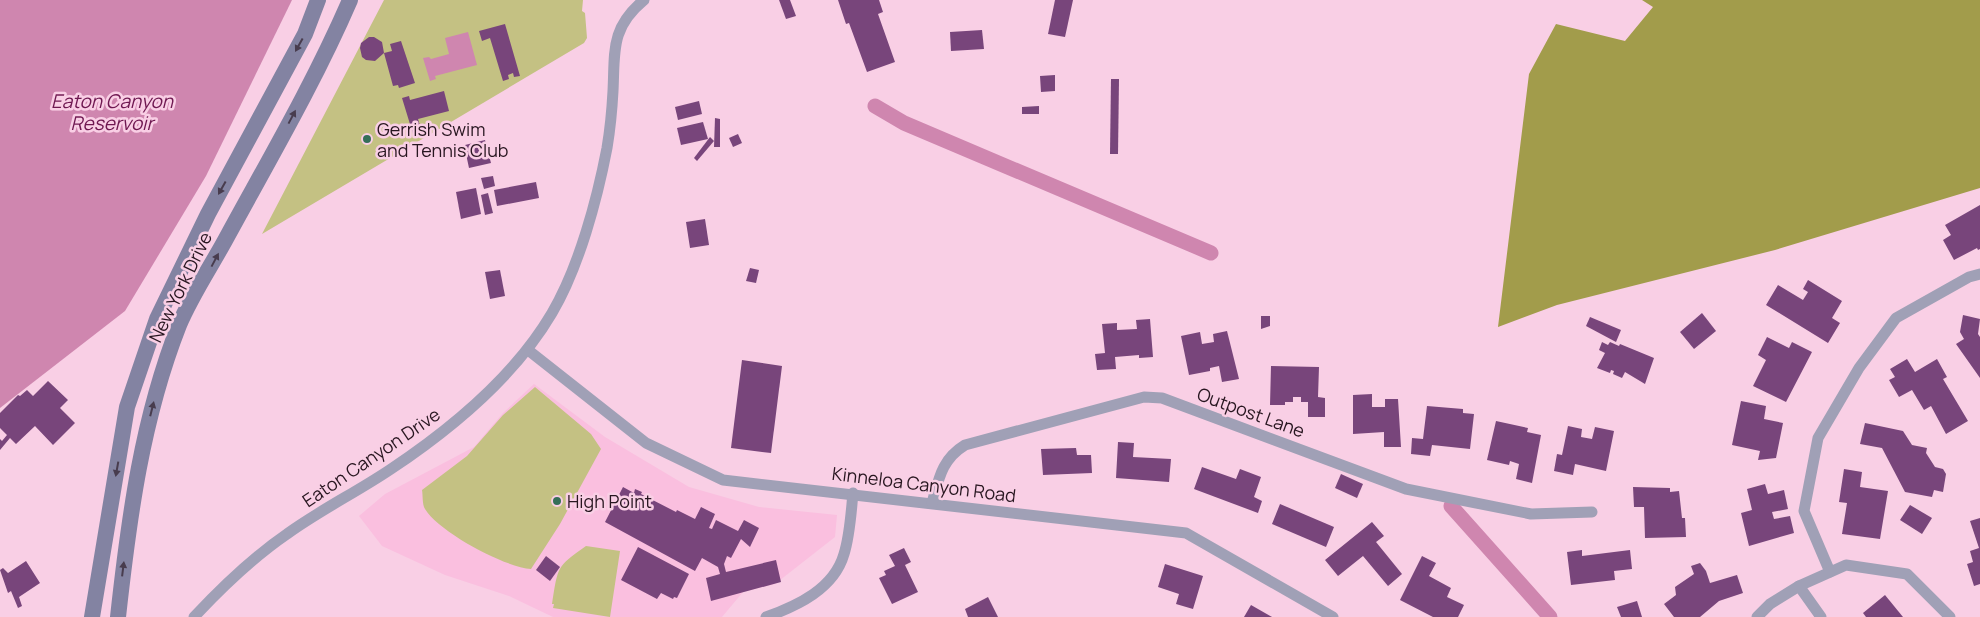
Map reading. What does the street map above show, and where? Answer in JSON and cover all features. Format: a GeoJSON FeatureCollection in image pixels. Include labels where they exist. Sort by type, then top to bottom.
{"type":"FeatureCollection","features":[{"type":"Feature","properties":{"kind":"main road","name":"New York Drive"},"geometry":{"type":"LineString","coordinates":[[92,617],[127,407],[157,319],[208,214],[305,34],[318,0]]}},
{"type":"Feature","properties":{"kind":"main road","name":"New York Drive"},"geometry":{"type":"LineString","coordinates":[[118,617],[130,512],[145,437],[159,381],[177,331],[315,75],[350,0]]}},
{"type":"Feature","properties":{"kind":"street","name":"Eaton Canyon Drive"},"geometry":{"type":"LineString","coordinates":[[194,617],[235,574],[287,533],[390,470],[452,425],[528,350],[553,311],[583,242],[607,148],[613,91],[613,58],[619,31],[631,11],[644,0]]}},
{"type":"Feature","properties":{"kind":"street"},"geometry":{"type":"LineString","coordinates":[[1830,572],[1804,511],[1818,438],[1859,368],[1896,318],[1969,277],[1980,274]]}},
{"type":"Feature","properties":{"kind":"street","name":"Kinneloa Canyon Road"},"geometry":{"type":"LineString","coordinates":[[528,350],[646,443],[723,480],[853,493],[1186,533],[1333,617]]}},
{"type":"Feature","properties":{"kind":"street","name":"Outpost Lane"},"geometry":{"type":"LineString","coordinates":[[932,503],[941,469],[948,458],[965,445],[1144,397],[1162,398],[1406,488],[1531,514],[1592,512]]}},
{"type":"Feature","properties":{"kind":"street"},"geometry":{"type":"LineString","coordinates":[[766,617],[804,600],[835,572],[844,554],[853,493]]}},
{"type":"Feature","properties":{"kind":"street"},"geometry":{"type":"LineString","coordinates":[[1757,617],[1770,604],[1799,586],[1846,565],[1907,574],[1950,617]]}},
{"type":"Feature","properties":{"kind":"street"},"geometry":{"type":"LineString","coordinates":[[1799,586],[1821,617]]}},
{"type":"Feature","properties":{"kind":"shaded area","name":"Gerrish Swim and Tennis Club"},"geometry":{"type":"Polygon","coordinates":[[[384,0],[583,0],[582,11],[585,13],[587,38],[584,43],[262,234],[384,0]]]}},
{"type":"Feature","properties":{"kind":"shaded area"},"geometry":{"type":"Polygon","coordinates":[[[1642,0],[1980,0],[1980,188],[1775,250],[1557,305],[1498,327],[1529,74],[1556,24],[1625,41],[1653,7],[1642,0]]]}},
{"type":"Feature","properties":{"kind":"shaded area","name":"High Point"},"geometry":{"type":"Polygon","coordinates":[[[534,384],[605,437],[689,487],[759,507],[837,515],[835,537],[775,584],[743,592],[722,617],[553,617],[509,596],[445,575],[382,546],[359,516],[385,494],[474,447],[503,413],[534,384]]]}},
{"type":"Feature","properties":{"kind":"shaded area"},"geometry":{"type":"Polygon","coordinates":[[[535,387],[591,434],[601,449],[560,524],[531,569],[519,567],[489,555],[444,528],[425,509],[422,490],[467,456],[503,415],[535,387]]]}},
{"type":"Feature","properties":{"kind":"shaded area"},"geometry":{"type":"Polygon","coordinates":[[[586,546],[620,551],[610,617],[553,608],[557,575],[560,569],[569,559],[586,546]]]}},
{"type":"Feature","properties":{"kind":"water","name":"Eaton Canyon Reservoir"},"geometry":{"type":"Polygon","coordinates":[[[0,0],[292,0],[206,176],[125,311],[0,408],[0,0]]]}},
{"type":"Feature","properties":{"kind":"water"},"geometry":{"type":"Polygon","coordinates":[[[468,32],[477,65],[435,76],[436,79],[430,81],[423,58],[429,57],[431,59],[449,54],[445,38],[468,32]]]}},
{"type":"Feature","properties":{"kind":"building"},"geometry":{"type":"Polygon","coordinates":[[[779,0],[790,0],[796,16],[786,19],[779,0]]]}},
{"type":"Feature","properties":{"kind":"building"},"geometry":{"type":"Polygon","coordinates":[[[838,0],[879,0],[883,12],[878,14],[895,62],[867,72],[849,23],[846,24],[838,0]]]}},
{"type":"Feature","properties":{"kind":"building"},"geometry":{"type":"Polygon","coordinates":[[[1055,0],[1073,0],[1065,37],[1048,34],[1055,0]]]}},
{"type":"Feature","properties":{"kind":"building"},"geometry":{"type":"Polygon","coordinates":[[[505,24],[520,76],[514,77],[513,73],[508,75],[509,79],[503,81],[490,38],[482,41],[479,31],[505,24]]]}},
{"type":"Feature","properties":{"kind":"building"},"geometry":{"type":"Polygon","coordinates":[[[982,30],[984,49],[951,51],[950,32],[982,30]]]}},
{"type":"Feature","properties":{"kind":"building"},"geometry":{"type":"Polygon","coordinates":[[[369,37],[374,37],[382,42],[384,53],[375,61],[366,60],[362,57],[361,43],[369,37]]]}},
{"type":"Feature","properties":{"kind":"building"},"geometry":{"type":"Polygon","coordinates":[[[401,41],[415,83],[399,88],[398,85],[393,86],[384,53],[392,51],[390,44],[401,41]]]}},
{"type":"Feature","properties":{"kind":"building"},"geometry":{"type":"Polygon","coordinates":[[[1055,75],[1055,91],[1041,92],[1040,76],[1055,75]]]}},
{"type":"Feature","properties":{"kind":"building"},"geometry":{"type":"Polygon","coordinates":[[[1111,79],[1119,79],[1118,154],[1110,154],[1111,79]]]}},
{"type":"Feature","properties":{"kind":"building"},"geometry":{"type":"Polygon","coordinates":[[[444,91],[449,111],[418,119],[422,132],[413,134],[402,98],[409,96],[410,100],[444,91]]]}},
{"type":"Feature","properties":{"kind":"building"},"geometry":{"type":"Polygon","coordinates":[[[699,101],[702,114],[678,120],[675,107],[699,101]]]}},
{"type":"Feature","properties":{"kind":"building"},"geometry":{"type":"Polygon","coordinates":[[[1039,106],[1039,114],[1022,114],[1022,107],[1039,106]]]}},
{"type":"Feature","properties":{"kind":"building"},"geometry":{"type":"Polygon","coordinates":[[[715,118],[720,119],[720,147],[714,147],[715,118]]]}},
{"type":"Feature","properties":{"kind":"building"},"geometry":{"type":"Polygon","coordinates":[[[703,122],[708,139],[681,145],[677,128],[703,122]]]}},
{"type":"Feature","properties":{"kind":"building"},"geometry":{"type":"Polygon","coordinates":[[[738,134],[742,143],[733,147],[729,138],[738,134]]]}},
{"type":"Feature","properties":{"kind":"building"},"geometry":{"type":"Polygon","coordinates":[[[710,137],[714,141],[697,161],[694,158],[710,137]]]}},
{"type":"Feature","properties":{"kind":"building"},"geometry":{"type":"Polygon","coordinates":[[[485,140],[491,163],[469,168],[466,154],[462,155],[460,148],[485,140]]]}},
{"type":"Feature","properties":{"kind":"building"},"geometry":{"type":"Polygon","coordinates":[[[493,176],[495,186],[484,189],[481,178],[493,176]]]}},
{"type":"Feature","properties":{"kind":"building"},"geometry":{"type":"Polygon","coordinates":[[[536,182],[539,198],[497,206],[494,190],[536,182]]]}},
{"type":"Feature","properties":{"kind":"building"},"geometry":{"type":"Polygon","coordinates":[[[476,188],[481,214],[461,219],[456,192],[476,188]]]}},
{"type":"Feature","properties":{"kind":"building"},"geometry":{"type":"Polygon","coordinates":[[[488,193],[493,213],[485,215],[481,195],[488,193]]]}},
{"type":"Feature","properties":{"kind":"building"},"geometry":{"type":"Polygon","coordinates":[[[1980,205],[1980,249],[1978,250],[1977,248],[1954,260],[1943,240],[1951,235],[1945,225],[1980,205]]]}},
{"type":"Feature","properties":{"kind":"building"},"geometry":{"type":"Polygon","coordinates":[[[705,219],[709,245],[690,248],[686,222],[705,219]]]}},
{"type":"Feature","properties":{"kind":"building"},"geometry":{"type":"Polygon","coordinates":[[[750,268],[759,270],[756,283],[746,281],[750,268]]]}},
{"type":"Feature","properties":{"kind":"building"},"geometry":{"type":"Polygon","coordinates":[[[500,270],[505,296],[490,299],[485,272],[500,270]]]}},
{"type":"Feature","properties":{"kind":"building"},"geometry":{"type":"Polygon","coordinates":[[[1808,280],[1842,301],[1832,318],[1840,323],[1828,343],[1766,305],[1778,285],[1803,300],[1808,292],[1803,289],[1808,280]]]}},
{"type":"Feature","properties":{"kind":"building"},"geometry":{"type":"Polygon","coordinates":[[[1702,313],[1716,331],[1694,349],[1680,332],[1702,313]]]}},
{"type":"Feature","properties":{"kind":"building"},"geometry":{"type":"Polygon","coordinates":[[[1963,315],[1980,319],[1978,334],[1980,337],[1980,378],[1956,344],[1964,339],[1960,332],[1963,315]]]}},
{"type":"Feature","properties":{"kind":"building"},"geometry":{"type":"Polygon","coordinates":[[[1261,316],[1270,316],[1270,326],[1261,329],[1261,316]]]}},
{"type":"Feature","properties":{"kind":"building"},"geometry":{"type":"Polygon","coordinates":[[[1590,317],[1621,330],[1616,342],[1586,326],[1590,317]]]}},
{"type":"Feature","properties":{"kind":"building"},"geometry":{"type":"Polygon","coordinates":[[[1150,319],[1153,357],[1139,358],[1139,355],[1115,357],[1116,369],[1097,370],[1095,354],[1105,353],[1102,324],[1117,323],[1117,330],[1137,329],[1136,320],[1150,319]]]}},
{"type":"Feature","properties":{"kind":"building"},"geometry":{"type":"Polygon","coordinates":[[[1227,331],[1239,379],[1222,382],[1219,366],[1210,368],[1210,371],[1189,375],[1181,336],[1200,332],[1202,344],[1214,342],[1213,334],[1227,331]]]}},
{"type":"Feature","properties":{"kind":"building"},"geometry":{"type":"Polygon","coordinates":[[[1767,337],[1789,348],[1792,342],[1812,352],[1786,402],[1753,386],[1766,360],[1758,355],[1767,337]]]}},
{"type":"Feature","properties":{"kind":"building"},"geometry":{"type":"Polygon","coordinates":[[[1602,342],[1608,345],[1610,342],[1619,346],[1620,344],[1654,358],[1645,384],[1625,372],[1622,378],[1613,374],[1614,371],[1611,370],[1610,373],[1597,368],[1605,353],[1599,350],[1602,342]]]}},
{"type":"Feature","properties":{"kind":"building"},"geometry":{"type":"Polygon","coordinates":[[[1907,359],[1915,372],[1937,359],[1947,377],[1943,379],[1968,421],[1946,434],[1931,406],[1924,410],[1912,390],[1899,397],[1889,380],[1895,377],[1890,369],[1907,359]]]}},
{"type":"Feature","properties":{"kind":"building"},"geometry":{"type":"Polygon","coordinates":[[[742,360],[782,366],[771,453],[731,448],[742,360]]]}},
{"type":"Feature","properties":{"kind":"building"},"geometry":{"type":"Polygon","coordinates":[[[1271,366],[1319,367],[1318,397],[1325,398],[1325,417],[1308,417],[1308,402],[1301,402],[1301,397],[1293,397],[1293,402],[1285,402],[1285,405],[1270,405],[1271,366]]]}},
{"type":"Feature","properties":{"kind":"building"},"geometry":{"type":"Polygon","coordinates":[[[48,381],[68,400],[60,408],[75,423],[53,445],[35,426],[16,444],[10,438],[0,450],[0,439],[2,441],[7,435],[0,428],[0,413],[18,395],[20,396],[27,390],[33,396],[48,381]]]}},
{"type":"Feature","properties":{"kind":"building"},"geometry":{"type":"Polygon","coordinates":[[[1372,394],[1372,407],[1385,407],[1385,399],[1398,399],[1401,447],[1384,447],[1384,432],[1353,434],[1353,395],[1372,394]]]}},
{"type":"Feature","properties":{"kind":"building"},"geometry":{"type":"Polygon","coordinates":[[[1741,401],[1766,406],[1764,419],[1783,423],[1776,458],[1758,460],[1760,451],[1732,445],[1741,401]]]}},
{"type":"Feature","properties":{"kind":"building"},"geometry":{"type":"Polygon","coordinates":[[[1427,406],[1463,409],[1463,413],[1474,414],[1470,449],[1432,445],[1430,456],[1411,454],[1412,438],[1423,439],[1427,406]]]}},
{"type":"Feature","properties":{"kind":"building"},"geometry":{"type":"Polygon","coordinates":[[[1496,421],[1528,428],[1527,432],[1541,435],[1532,483],[1516,479],[1519,464],[1510,461],[1509,465],[1487,460],[1496,421]]]}},
{"type":"Feature","properties":{"kind":"building"},"geometry":{"type":"Polygon","coordinates":[[[1865,423],[1903,431],[1912,445],[1927,448],[1926,453],[1935,467],[1943,469],[1946,474],[1943,492],[1934,490],[1932,497],[1905,492],[1882,448],[1860,444],[1865,423]]]}},
{"type":"Feature","properties":{"kind":"building"},"geometry":{"type":"Polygon","coordinates":[[[1568,426],[1582,429],[1581,437],[1592,439],[1595,427],[1614,431],[1606,471],[1575,464],[1573,475],[1554,471],[1557,454],[1562,455],[1568,426]]]}},
{"type":"Feature","properties":{"kind":"building"},"geometry":{"type":"Polygon","coordinates":[[[1118,442],[1134,443],[1133,457],[1171,459],[1169,482],[1116,478],[1118,442]]]}},
{"type":"Feature","properties":{"kind":"building"},"geometry":{"type":"Polygon","coordinates":[[[1076,448],[1077,455],[1091,455],[1092,473],[1043,475],[1041,449],[1076,448]]]}},
{"type":"Feature","properties":{"kind":"building"},"geometry":{"type":"Polygon","coordinates":[[[1202,467],[1236,479],[1240,469],[1261,477],[1254,497],[1262,501],[1258,513],[1194,489],[1202,467]]]}},
{"type":"Feature","properties":{"kind":"building"},"geometry":{"type":"Polygon","coordinates":[[[1844,469],[1862,472],[1860,487],[1888,491],[1880,539],[1842,534],[1847,503],[1839,502],[1844,469]]]}},
{"type":"Feature","properties":{"kind":"building"},"geometry":{"type":"Polygon","coordinates":[[[1341,474],[1363,484],[1357,498],[1335,488],[1341,474]]]}},
{"type":"Feature","properties":{"kind":"building"},"geometry":{"type":"Polygon","coordinates":[[[1765,484],[1768,494],[1784,490],[1788,509],[1772,512],[1774,519],[1790,516],[1794,533],[1749,546],[1741,513],[1752,510],[1747,489],[1765,484]]]}},
{"type":"Feature","properties":{"kind":"building"},"geometry":{"type":"Polygon","coordinates":[[[623,487],[634,493],[635,489],[642,492],[641,494],[676,512],[677,510],[695,519],[701,507],[715,514],[709,528],[712,529],[716,520],[738,531],[744,520],[759,528],[750,547],[741,539],[731,558],[727,556],[724,564],[726,572],[776,560],[781,582],[711,601],[706,578],[720,574],[718,567],[702,558],[695,571],[605,522],[623,487]]]}},
{"type":"Feature","properties":{"kind":"building"},"geometry":{"type":"Polygon","coordinates":[[[1633,487],[1670,488],[1670,492],[1679,491],[1682,518],[1685,518],[1686,537],[1645,538],[1644,507],[1634,507],[1633,487]]]}},
{"type":"Feature","properties":{"kind":"building"},"geometry":{"type":"Polygon","coordinates":[[[1280,504],[1334,527],[1326,547],[1272,524],[1280,504]]]}},
{"type":"Feature","properties":{"kind":"building"},"geometry":{"type":"Polygon","coordinates":[[[1910,505],[1932,518],[1922,534],[1900,520],[1910,505]]]}},
{"type":"Feature","properties":{"kind":"building"},"geometry":{"type":"Polygon","coordinates":[[[1980,518],[1980,584],[1974,586],[1967,564],[1973,562],[1970,551],[1979,548],[1970,521],[1980,518]]]}},
{"type":"Feature","properties":{"kind":"building"},"geometry":{"type":"Polygon","coordinates":[[[1372,522],[1384,536],[1376,542],[1402,574],[1388,586],[1363,556],[1338,576],[1325,560],[1372,522]]]}},
{"type":"Feature","properties":{"kind":"building"},"geometry":{"type":"Polygon","coordinates":[[[638,547],[689,574],[677,598],[674,597],[673,599],[661,593],[657,599],[621,580],[638,547]]]}},
{"type":"Feature","properties":{"kind":"building"},"geometry":{"type":"Polygon","coordinates":[[[904,548],[911,562],[905,565],[918,592],[892,604],[879,578],[886,575],[884,571],[895,566],[889,555],[904,548]]]}},
{"type":"Feature","properties":{"kind":"building"},"geometry":{"type":"Polygon","coordinates":[[[1582,550],[1582,556],[1630,550],[1632,569],[1614,571],[1615,580],[1571,585],[1567,552],[1582,550]]]}},
{"type":"Feature","properties":{"kind":"building"},"geometry":{"type":"Polygon","coordinates":[[[546,556],[560,567],[550,581],[536,570],[546,556]]]}},
{"type":"Feature","properties":{"kind":"building"},"geometry":{"type":"Polygon","coordinates":[[[1422,556],[1436,563],[1429,576],[1451,588],[1447,597],[1464,605],[1458,617],[1433,617],[1400,600],[1422,556]]]}},
{"type":"Feature","properties":{"kind":"building"},"geometry":{"type":"Polygon","coordinates":[[[26,561],[40,583],[19,597],[22,606],[18,608],[11,591],[8,593],[0,570],[3,568],[8,573],[26,561]]]}},
{"type":"Feature","properties":{"kind":"building"},"geometry":{"type":"Polygon","coordinates":[[[1700,563],[1706,571],[1710,583],[1737,575],[1743,593],[1719,601],[1700,617],[1674,617],[1664,604],[1676,595],[1675,587],[1694,574],[1691,566],[1700,563]]]}},
{"type":"Feature","properties":{"kind":"building"},"geometry":{"type":"Polygon","coordinates":[[[1165,564],[1203,576],[1193,609],[1176,604],[1179,594],[1158,587],[1165,564]]]}},
{"type":"Feature","properties":{"kind":"building"},"geometry":{"type":"Polygon","coordinates":[[[1885,595],[1903,617],[1866,617],[1863,613],[1885,595]]]}},
{"type":"Feature","properties":{"kind":"building"},"geometry":{"type":"Polygon","coordinates":[[[988,597],[998,617],[968,617],[965,609],[988,597]]]}},
{"type":"Feature","properties":{"kind":"building"},"geometry":{"type":"Polygon","coordinates":[[[1637,601],[1642,617],[1621,617],[1617,607],[1637,601]]]}},
{"type":"Feature","properties":{"kind":"building"},"geometry":{"type":"Polygon","coordinates":[[[1251,605],[1272,617],[1244,617],[1251,605]]]}},
{"type":"Feature","properties":{"kind":"waterway"},"geometry":{"type":"LineString","coordinates":[[875,106],[904,123],[1211,253]]}},
{"type":"Feature","properties":{"kind":"waterway"},"geometry":{"type":"LineString","coordinates":[[1451,506],[1550,617]]}},
{"type":"Feature","properties":{"kind":"place","name":"Gerrish Swim and Tennis Club"},"geometry":{"type":"Point","coordinates":[367,139]}},
{"type":"Feature","properties":{"kind":"place","name":"High Point"},"geometry":{"type":"Point","coordinates":[557,501]}}]}
